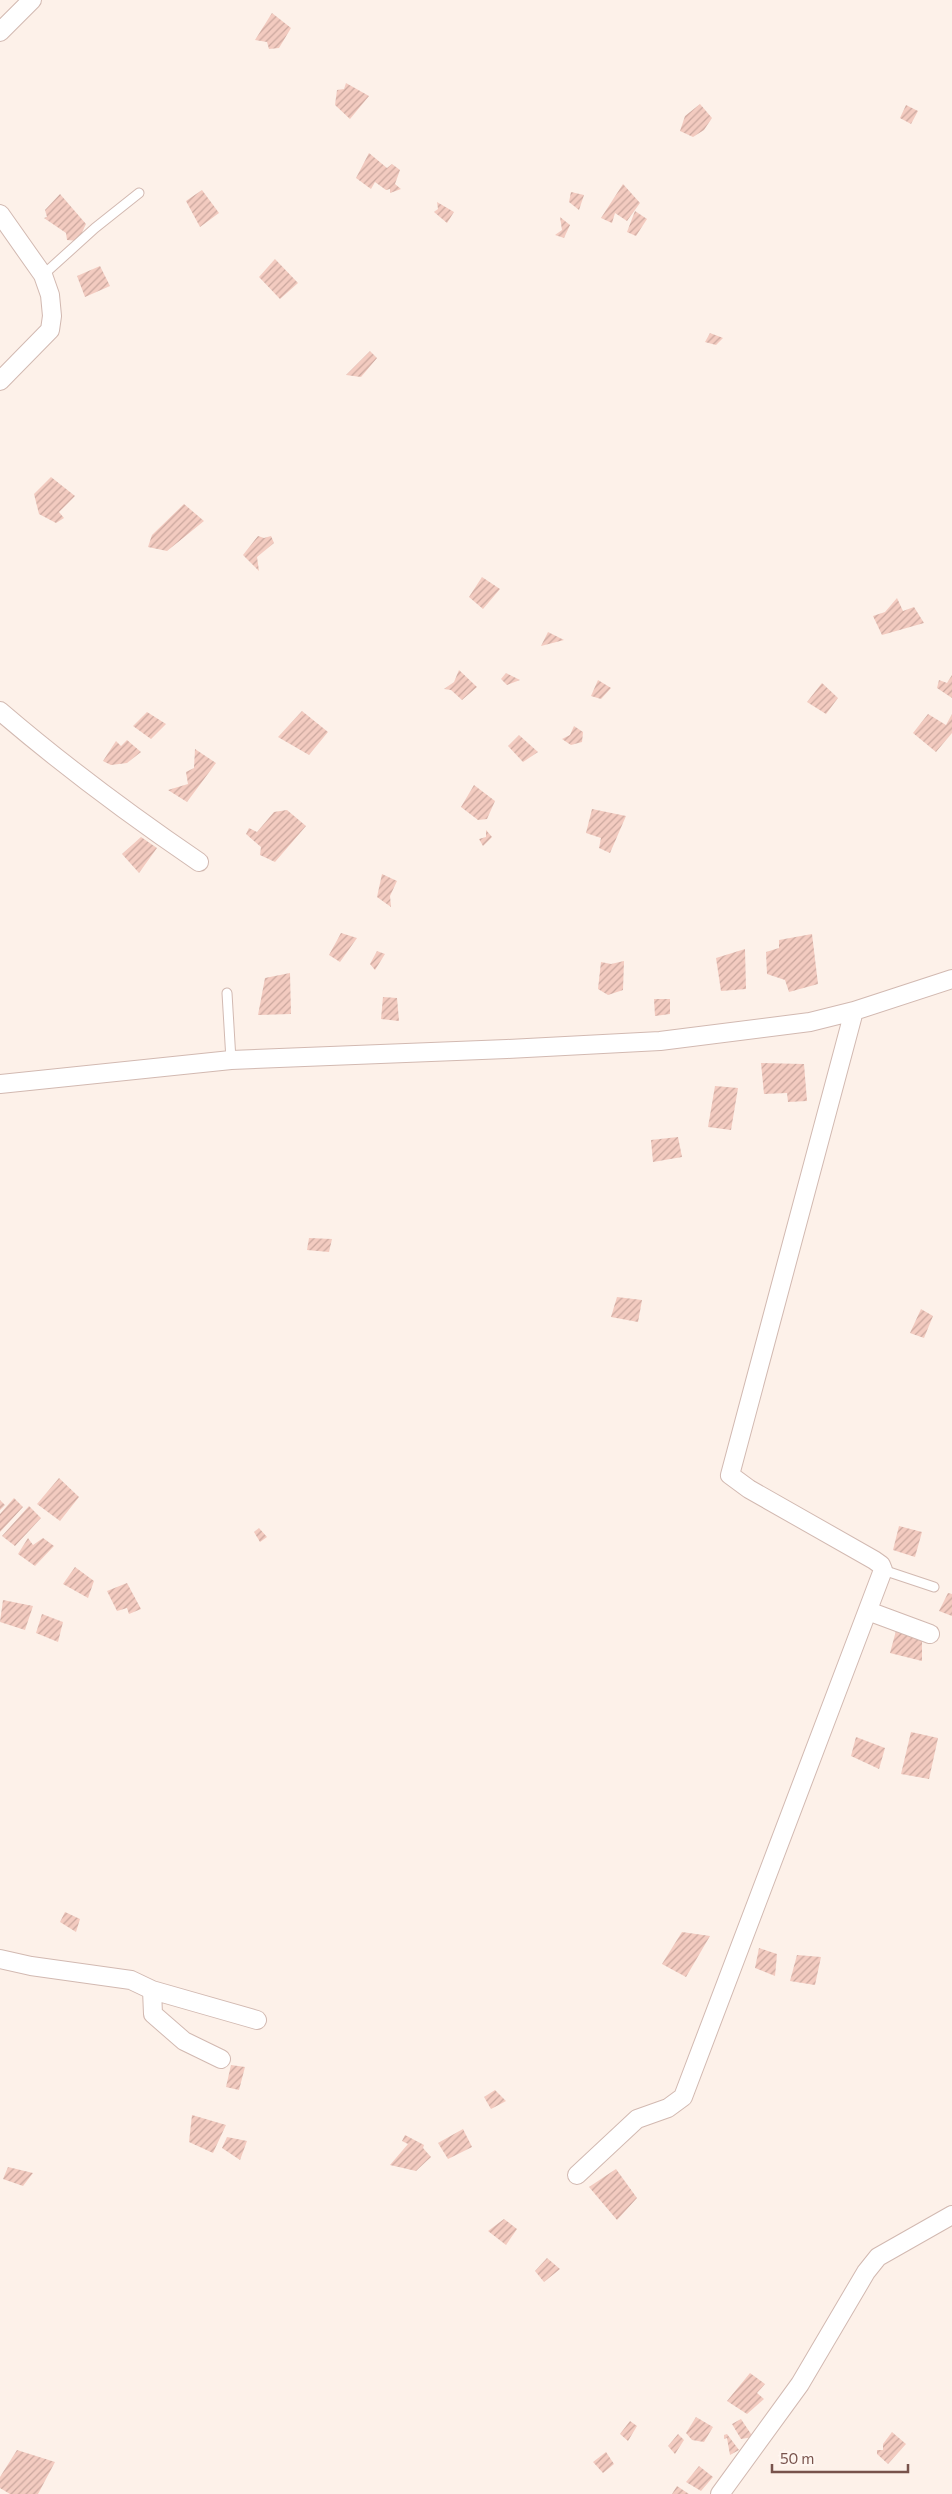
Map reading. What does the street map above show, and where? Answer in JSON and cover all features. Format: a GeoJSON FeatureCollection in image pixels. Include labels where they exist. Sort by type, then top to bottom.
{"type":"FeatureCollection","features":[{"type":"Feature","properties":{"kind":"street"},"geometry":{"type":"LineString","coordinates":[[0,32],[32,0]]}},
{"type":"Feature","properties":{"kind":"street"},"geometry":{"type":"LineString","coordinates":[[0,214],[43,275],[50,295],[50,330],[25,358],[0,381]]}},
{"type":"Feature","properties":{"kind":"street"},"geometry":{"type":"LineString","coordinates":[[0,711],[33,740],[145,826],[199,862]]}},
{"type":"Feature","properties":{"kind":"street"},"geometry":{"type":"LineString","coordinates":[[0,1084],[232,1060],[660,1041],[810,1022],[854,1011],[952,979]]}},
{"type":"Feature","properties":{"kind":"street"},"geometry":{"type":"LineString","coordinates":[[577,2175],[637,2119],[668,2108],[682,2097],[883,1570],[881,1565],[874,1560],[749,1489],[741,1481],[730,1475],[854,1011]]}},
{"type":"Feature","properties":{"kind":"street"},"geometry":{"type":"LineString","coordinates":[[868,1611],[930,1634]]}},
{"type":"Feature","properties":{"kind":"street"},"geometry":{"type":"LineString","coordinates":[[0,1959],[31,1966],[130,1980],[152,1990],[257,2020]]}},
{"type":"Feature","properties":{"kind":"street"},"geometry":{"type":"LineString","coordinates":[[152,1990],[153,2014],[184,2041],[221,2059]]}},
{"type":"Feature","properties":{"kind":"street"},"geometry":{"type":"LineString","coordinates":[[720,2494],[800,2384],[866,2272],[878,2257],[952,2215]]}},
{"type":"Feature","properties":{"kind":"lane"},"geometry":{"type":"LineString","coordinates":[[43,275],[94,228],[139,193]]}},
{"type":"Feature","properties":{"kind":"lane"},"geometry":{"type":"LineString","coordinates":[[227,993],[232,1060]]}},
{"type":"Feature","properties":{"kind":"lane"},"geometry":{"type":"LineString","coordinates":[[883,1570],[934,1587]]}},
{"type":"Feature","properties":{"kind":"building"},"geometry":{"type":"Polygon","coordinates":[[[272,13],[291,28],[279,48],[269,49],[267,42],[255,40],[272,13]]]}},
{"type":"Feature","properties":{"kind":"building"},"geometry":{"type":"Polygon","coordinates":[[[346,83],[369,96],[350,119],[335,105],[337,90],[344,89],[346,83]]]}},
{"type":"Feature","properties":{"kind":"building"},"geometry":{"type":"Polygon","coordinates":[[[700,104],[712,118],[704,130],[693,137],[680,131],[685,116],[700,104]]]}},
{"type":"Feature","properties":{"kind":"building"},"geometry":{"type":"Polygon","coordinates":[[[906,105],[918,111],[911,124],[900,118],[906,105]]]}},
{"type":"Feature","properties":{"kind":"building"},"geometry":{"type":"Polygon","coordinates":[[[369,153],[387,168],[392,164],[400,170],[395,184],[401,189],[390,193],[390,189],[386,190],[375,182],[371,189],[356,178],[369,153]]]}},
{"type":"Feature","properties":{"kind":"building"},"geometry":{"type":"Polygon","coordinates":[[[623,184],[640,203],[627,221],[615,213],[612,223],[601,218],[623,184]]]}},
{"type":"Feature","properties":{"kind":"building"},"geometry":{"type":"Polygon","coordinates":[[[202,190],[219,213],[200,227],[186,201],[202,190]]]}},
{"type":"Feature","properties":{"kind":"building"},"geometry":{"type":"Polygon","coordinates":[[[571,192],[584,195],[579,210],[569,202],[571,192]]]}},
{"type":"Feature","properties":{"kind":"building"},"geometry":{"type":"Polygon","coordinates":[[[60,194],[86,224],[78,241],[67,240],[66,233],[44,218],[47,217],[45,210],[60,194]]]}},
{"type":"Feature","properties":{"kind":"building"},"geometry":{"type":"Polygon","coordinates":[[[437,202],[454,212],[447,223],[434,212],[438,209],[437,202]]]}},
{"type":"Feature","properties":{"kind":"building"},"geometry":{"type":"Polygon","coordinates":[[[635,211],[647,219],[636,236],[627,232],[635,211]]]}},
{"type":"Feature","properties":{"kind":"building"},"geometry":{"type":"Polygon","coordinates":[[[560,217],[570,225],[564,238],[555,235],[562,230],[560,217]]]}},
{"type":"Feature","properties":{"kind":"building"},"geometry":{"type":"Polygon","coordinates":[[[275,259],[298,283],[280,299],[259,277],[275,259]]]}},
{"type":"Feature","properties":{"kind":"building"},"geometry":{"type":"Polygon","coordinates":[[[100,266],[110,286],[85,297],[77,276],[100,266]]]}},
{"type":"Feature","properties":{"kind":"building"},"geometry":{"type":"Polygon","coordinates":[[[710,333],[723,338],[716,345],[705,342],[710,333]]]}},
{"type":"Feature","properties":{"kind":"building"},"geometry":{"type":"Polygon","coordinates":[[[370,351],[377,358],[361,377],[346,375],[370,351]]]}},
{"type":"Feature","properties":{"kind":"building"},"geometry":{"type":"Polygon","coordinates":[[[51,477],[75,496],[59,512],[64,518],[56,523],[39,514],[34,494],[51,477]]]}},
{"type":"Feature","properties":{"kind":"building"},"geometry":{"type":"Polygon","coordinates":[[[184,504],[204,521],[167,551],[148,547],[152,535],[184,504]]]}},
{"type":"Feature","properties":{"kind":"building"},"geometry":{"type":"Polygon","coordinates":[[[258,536],[264,538],[271,536],[274,543],[257,557],[259,571],[243,555],[258,536]]]}},
{"type":"Feature","properties":{"kind":"building"},"geometry":{"type":"Polygon","coordinates":[[[482,577],[500,589],[483,609],[469,597],[482,577]]]}},
{"type":"Feature","properties":{"kind":"building"},"geometry":{"type":"Polygon","coordinates":[[[897,598],[903,611],[914,607],[924,623],[882,635],[873,616],[885,612],[897,598]]]}},
{"type":"Feature","properties":{"kind":"building"},"geometry":{"type":"Polygon","coordinates":[[[548,632],[564,640],[541,646],[548,632]]]}},
{"type":"Feature","properties":{"kind":"building"},"geometry":{"type":"Polygon","coordinates":[[[459,670],[477,687],[462,700],[451,690],[444,689],[454,682],[459,670]]]}},
{"type":"Feature","properties":{"kind":"building"},"geometry":{"type":"Polygon","coordinates":[[[506,673],[520,680],[507,685],[501,679],[506,673]]]}},
{"type":"Feature","properties":{"kind":"building"},"geometry":{"type":"Polygon","coordinates":[[[952,675],[952,698],[937,688],[939,680],[947,683],[952,675]]]}},
{"type":"Feature","properties":{"kind":"building"},"geometry":{"type":"Polygon","coordinates":[[[598,680],[611,688],[601,699],[591,696],[598,680]]]}},
{"type":"Feature","properties":{"kind":"building"},"geometry":{"type":"Polygon","coordinates":[[[822,683],[838,698],[826,714],[807,702],[822,683]]]}},
{"type":"Feature","properties":{"kind":"building"},"geometry":{"type":"Polygon","coordinates":[[[302,711],[328,732],[309,755],[278,737],[302,711]]]}},
{"type":"Feature","properties":{"kind":"building"},"geometry":{"type":"Polygon","coordinates":[[[147,712],[166,724],[151,739],[133,726],[147,712]]]}},
{"type":"Feature","properties":{"kind":"building"},"geometry":{"type":"Polygon","coordinates":[[[928,714],[946,725],[952,714],[952,733],[936,752],[913,733],[928,714]]]}},
{"type":"Feature","properties":{"kind":"building"},"geometry":{"type":"Polygon","coordinates":[[[574,726],[583,732],[582,742],[571,745],[562,739],[570,735],[574,726]]]}},
{"type":"Feature","properties":{"kind":"building"},"geometry":{"type":"Polygon","coordinates":[[[519,735],[538,752],[523,762],[508,746],[519,735]]]}},
{"type":"Feature","properties":{"kind":"building"},"geometry":{"type":"Polygon","coordinates":[[[127,740],[141,752],[127,763],[111,765],[103,761],[116,741],[121,746],[127,740]]]}},
{"type":"Feature","properties":{"kind":"building"},"geometry":{"type":"Polygon","coordinates":[[[195,749],[216,763],[187,802],[168,790],[188,784],[186,772],[194,768],[195,749]]]}},
{"type":"Feature","properties":{"kind":"building"},"geometry":{"type":"Polygon","coordinates":[[[474,785],[495,801],[487,819],[478,820],[461,807],[474,785]]]}},
{"type":"Feature","properties":{"kind":"building"},"geometry":{"type":"Polygon","coordinates":[[[592,809],[626,816],[610,853],[599,848],[601,838],[586,833],[592,809]]]}},
{"type":"Feature","properties":{"kind":"building"},"geometry":{"type":"Polygon","coordinates":[[[287,810],[306,826],[275,862],[260,855],[261,847],[246,834],[249,828],[257,832],[274,812],[287,810]]]}},
{"type":"Feature","properties":{"kind":"building"},"geometry":{"type":"Polygon","coordinates":[[[486,830],[492,837],[483,846],[479,839],[486,837],[486,830]]]}},
{"type":"Feature","properties":{"kind":"building"},"geometry":{"type":"Polygon","coordinates":[[[141,837],[157,848],[139,873],[122,854],[141,837]]]}},
{"type":"Feature","properties":{"kind":"building"},"geometry":{"type":"Polygon","coordinates":[[[382,874],[397,881],[390,896],[391,907],[377,897],[382,874]]]}},
{"type":"Feature","properties":{"kind":"building"},"geometry":{"type":"Polygon","coordinates":[[[341,933],[357,938],[340,962],[329,955],[341,933]]]}},
{"type":"Feature","properties":{"kind":"building"},"geometry":{"type":"Polygon","coordinates":[[[812,934],[818,984],[789,992],[785,980],[767,974],[766,952],[779,948],[779,940],[812,934]]]}},
{"type":"Feature","properties":{"kind":"building"},"geometry":{"type":"Polygon","coordinates":[[[745,949],[746,989],[721,991],[716,958],[745,949]]]}},
{"type":"Feature","properties":{"kind":"building"},"geometry":{"type":"Polygon","coordinates":[[[377,951],[385,954],[375,970],[370,964],[377,951]]]}},
{"type":"Feature","properties":{"kind":"building"},"geometry":{"type":"Polygon","coordinates":[[[624,961],[623,990],[608,995],[598,989],[601,962],[611,964],[624,961]]]}},
{"type":"Feature","properties":{"kind":"building"},"geometry":{"type":"Polygon","coordinates":[[[290,973],[291,1014],[258,1015],[265,978],[290,973]]]}},
{"type":"Feature","properties":{"kind":"building"},"geometry":{"type":"Polygon","coordinates":[[[383,997],[397,998],[399,1021],[381,1019],[383,997]]]}},
{"type":"Feature","properties":{"kind":"building"},"geometry":{"type":"Polygon","coordinates":[[[654,999],[670,999],[670,1014],[655,1016],[654,999]]]}},
{"type":"Feature","properties":{"kind":"building"},"geometry":{"type":"Polygon","coordinates":[[[761,1063],[804,1064],[807,1101],[788,1102],[787,1093],[764,1094],[761,1063]]]}},
{"type":"Feature","properties":{"kind":"building"},"geometry":{"type":"Polygon","coordinates":[[[715,1086],[738,1088],[731,1130],[708,1127],[715,1086]]]}},
{"type":"Feature","properties":{"kind":"building"},"geometry":{"type":"Polygon","coordinates":[[[678,1137],[682,1157],[653,1162],[651,1140],[678,1137]]]}},
{"type":"Feature","properties":{"kind":"building"},"geometry":{"type":"Polygon","coordinates":[[[309,1238],[332,1239],[329,1252],[307,1250],[309,1238]]]}},
{"type":"Feature","properties":{"kind":"building"},"geometry":{"type":"Polygon","coordinates":[[[617,1297],[642,1300],[638,1322],[611,1317],[617,1297]]]}},
{"type":"Feature","properties":{"kind":"building"},"geometry":{"type":"Polygon","coordinates":[[[921,1309],[933,1316],[924,1338],[910,1333],[921,1309]]]}},
{"type":"Feature","properties":{"kind":"building"},"geometry":{"type":"Polygon","coordinates":[[[59,1478],[79,1497],[60,1521],[37,1504],[59,1478]]]}},
{"type":"Feature","properties":{"kind":"building"},"geometry":{"type":"Polygon","coordinates":[[[14,1498],[23,1507],[0,1532],[0,1514],[14,1498]]]}},
{"type":"Feature","properties":{"kind":"building"},"geometry":{"type":"Polygon","coordinates":[[[0,1500],[5,1505],[0,1510],[0,1500]]]}},
{"type":"Feature","properties":{"kind":"building"},"geometry":{"type":"Polygon","coordinates":[[[29,1506],[41,1518],[15,1546],[2,1536],[29,1506]]]}},
{"type":"Feature","properties":{"kind":"building"},"geometry":{"type":"Polygon","coordinates":[[[899,1526],[922,1532],[915,1557],[893,1550],[899,1526]]]}},
{"type":"Feature","properties":{"kind":"building"},"geometry":{"type":"Polygon","coordinates":[[[259,1528],[267,1537],[260,1542],[254,1532],[259,1528]]]}},
{"type":"Feature","properties":{"kind":"building"},"geometry":{"type":"Polygon","coordinates":[[[28,1538],[33,1545],[43,1538],[54,1546],[35,1566],[18,1554],[28,1538]]]}},
{"type":"Feature","properties":{"kind":"building"},"geometry":{"type":"Polygon","coordinates":[[[75,1567],[94,1581],[88,1598],[63,1584],[75,1567]]]}},
{"type":"Feature","properties":{"kind":"building"},"geometry":{"type":"Polygon","coordinates":[[[127,1583],[141,1609],[129,1614],[127,1608],[117,1611],[107,1591],[127,1583]]]}},
{"type":"Feature","properties":{"kind":"building"},"geometry":{"type":"Polygon","coordinates":[[[948,1593],[952,1594],[952,1616],[939,1611],[948,1593]]]}},
{"type":"Feature","properties":{"kind":"building"},"geometry":{"type":"Polygon","coordinates":[[[3,1600],[33,1606],[25,1630],[0,1622],[3,1600]]]}},
{"type":"Feature","properties":{"kind":"building"},"geometry":{"type":"Polygon","coordinates":[[[42,1614],[63,1622],[58,1642],[36,1633],[42,1614]]]}},
{"type":"Feature","properties":{"kind":"building"},"geometry":{"type":"Polygon","coordinates":[[[897,1627],[922,1639],[922,1661],[890,1653],[897,1627]]]}},
{"type":"Feature","properties":{"kind":"building"},"geometry":{"type":"Polygon","coordinates":[[[911,1732],[938,1738],[929,1779],[901,1774],[911,1732]]]}},
{"type":"Feature","properties":{"kind":"building"},"geometry":{"type":"Polygon","coordinates":[[[856,1737],[885,1748],[879,1769],[851,1756],[856,1737]]]}},
{"type":"Feature","properties":{"kind":"building"},"geometry":{"type":"Polygon","coordinates":[[[65,1912],[80,1919],[76,1932],[60,1922],[65,1912]]]}},
{"type":"Feature","properties":{"kind":"building"},"geometry":{"type":"Polygon","coordinates":[[[682,1932],[710,1936],[686,1977],[662,1964],[682,1932]]]}},
{"type":"Feature","properties":{"kind":"building"},"geometry":{"type":"Polygon","coordinates":[[[759,1948],[777,1954],[775,1976],[755,1968],[759,1948]]]}},
{"type":"Feature","properties":{"kind":"building"},"geometry":{"type":"Polygon","coordinates":[[[797,1955],[821,1957],[815,1985],[790,1981],[797,1955]]]}},
{"type":"Feature","properties":{"kind":"building"},"geometry":{"type":"Polygon","coordinates":[[[231,2065],[245,2067],[239,2090],[226,2087],[231,2065]]]}},
{"type":"Feature","properties":{"kind":"building"},"geometry":{"type":"Polygon","coordinates":[[[495,2090],[506,2101],[491,2109],[484,2097],[495,2090]]]}},
{"type":"Feature","properties":{"kind":"building"},"geometry":{"type":"Polygon","coordinates":[[[192,2115],[226,2125],[213,2153],[189,2142],[192,2115]]]}},
{"type":"Feature","properties":{"kind":"building"},"geometry":{"type":"Polygon","coordinates":[[[463,2129],[472,2147],[448,2159],[438,2143],[463,2129]]]}},
{"type":"Feature","properties":{"kind":"building"},"geometry":{"type":"Polygon","coordinates":[[[405,2135],[424,2145],[423,2148],[431,2157],[416,2171],[390,2165],[408,2144],[402,2141],[405,2135]]]}},
{"type":"Feature","properties":{"kind":"building"},"geometry":{"type":"Polygon","coordinates":[[[227,2137],[247,2141],[240,2160],[222,2148],[227,2137]]]}},
{"type":"Feature","properties":{"kind":"building"},"geometry":{"type":"Polygon","coordinates":[[[8,2167],[33,2173],[23,2186],[3,2179],[8,2167]]]}},
{"type":"Feature","properties":{"kind":"building"},"geometry":{"type":"Polygon","coordinates":[[[616,2169],[637,2198],[617,2220],[589,2187],[616,2169]]]}},
{"type":"Feature","properties":{"kind":"building"},"geometry":{"type":"Polygon","coordinates":[[[504,2219],[517,2229],[506,2245],[488,2231],[504,2219]]]}},
{"type":"Feature","properties":{"kind":"building"},"geometry":{"type":"Polygon","coordinates":[[[547,2258],[560,2269],[544,2282],[535,2271],[547,2258]]]}},
{"type":"Feature","properties":{"kind":"building"},"geometry":{"type":"Polygon","coordinates":[[[750,2373],[765,2384],[757,2393],[764,2399],[747,2414],[727,2401],[750,2373]]]}},
{"type":"Feature","properties":{"kind":"building"},"geometry":{"type":"Polygon","coordinates":[[[696,2417],[713,2427],[704,2442],[692,2440],[686,2433],[696,2417]]]}},
{"type":"Feature","properties":{"kind":"building"},"geometry":{"type":"Polygon","coordinates":[[[741,2419],[753,2437],[741,2439],[732,2424],[741,2419]]]}},
{"type":"Feature","properties":{"kind":"building"},"geometry":{"type":"Polygon","coordinates":[[[630,2421],[637,2426],[628,2441],[620,2434],[630,2421]]]}},
{"type":"Feature","properties":{"kind":"building"},"geometry":{"type":"Polygon","coordinates":[[[892,2432],[906,2444],[888,2464],[877,2454],[877,2450],[883,2450],[883,2444],[892,2432]]]}},
{"type":"Feature","properties":{"kind":"building"},"geometry":{"type":"Polygon","coordinates":[[[678,2434],[684,2440],[675,2454],[668,2446],[678,2434]]]}},
{"type":"Feature","properties":{"kind":"building"},"geometry":{"type":"Polygon","coordinates":[[[727,2434],[739,2450],[730,2455],[727,2438],[724,2439],[724,2435],[727,2434]]]}},
{"type":"Feature","properties":{"kind":"building"},"geometry":{"type":"Polygon","coordinates":[[[17,2450],[55,2462],[38,2494],[10,2494],[0,2488],[0,2477],[17,2450]]]}},
{"type":"Feature","properties":{"kind":"building"},"geometry":{"type":"Polygon","coordinates":[[[606,2452],[614,2464],[603,2473],[593,2462],[606,2452]]]}},
{"type":"Feature","properties":{"kind":"building"},"geometry":{"type":"Polygon","coordinates":[[[699,2466],[713,2477],[701,2491],[686,2482],[699,2466]]]}},
{"type":"Feature","properties":{"kind":"building"},"geometry":{"type":"Polygon","coordinates":[[[677,2486],[689,2494],[672,2494],[677,2486]]]}}]}
